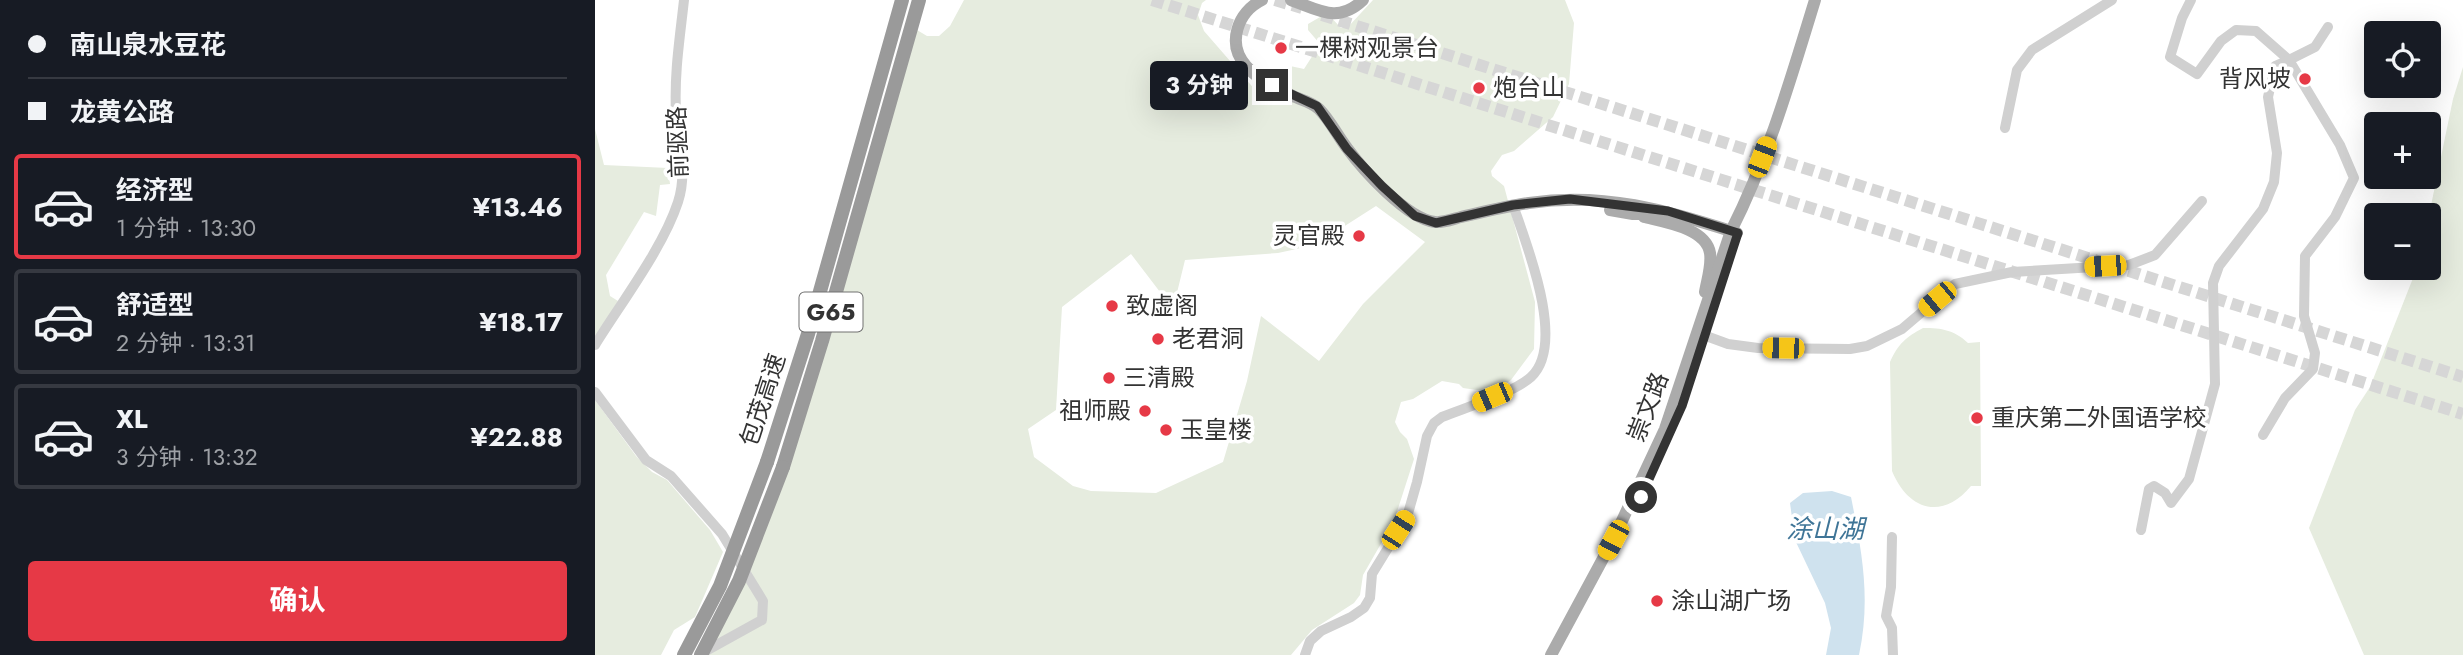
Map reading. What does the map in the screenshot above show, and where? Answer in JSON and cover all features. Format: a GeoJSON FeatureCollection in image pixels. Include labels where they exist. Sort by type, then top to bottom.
{"type":"FeatureCollection","features":[{"type":"Feature","properties":{"kind":"highway","name":"包茂高速"},"geometry":{"type":"LineString","coordinates":[[684,655],[720,586],[767,462],[808,334],[902,0]]}},
{"type":"Feature","properties":{"kind":"highway","name":"包茂高速"},"geometry":{"type":"LineString","coordinates":[[700,655],[739,581],[783,467],[823,341],[919,0]]}},
{"type":"Feature","properties":{"kind":"main road"},"geometry":{"type":"LineString","coordinates":[[1262,0],[1251,5],[1242,15],[1236,33],[1237,52],[1245,65],[1259,77],[1317,106],[1347,149],[1415,216],[1436,223],[1513,205],[1561,199],[1667,214],[1734,234]]}},
{"type":"Feature","properties":{"kind":"main road"},"geometry":{"type":"LineString","coordinates":[[1291,0],[1328,14],[1336,14],[1352,11],[1363,0]]}},
{"type":"Feature","properties":{"kind":"main road","name":"崇文路"},"geometry":{"type":"LineString","coordinates":[[1560,655],[1626,532],[1677,417],[1734,234],[1789,88],[1815,0]]}},
{"type":"Feature","properties":{"kind":"main road"},"geometry":{"type":"LineString","coordinates":[[1631,209],[1678,226],[1697,235],[1707,245],[1710,260],[1701,335]]}},
{"type":"Feature","properties":{"kind":"main road","name":"崇文路"},"geometry":{"type":"LineString","coordinates":[[1551,655],[1613,540],[1672,412],[1701,335]]}},
{"type":"Feature","properties":{"kind":"street","name":"前驱路"},"geometry":{"type":"LineString","coordinates":[[595,345],[665,234],[679,200],[683,167],[676,113],[676,72],[684,0]]}},
{"type":"Feature","properties":{"kind":"street"},"geometry":{"type":"LineString","coordinates":[[2005,128],[2017,70],[2032,50],[2112,0]]}},
{"type":"Feature","properties":{"kind":"street"},"geometry":{"type":"LineString","coordinates":[[2191,0],[2170,57],[2196,74],[2221,41],[2237,30],[2256,31],[2289,60],[2340,145],[2354,178],[2335,217],[2305,256],[2304,316],[2315,353],[2312,369],[2285,398],[2263,435]]}},
{"type":"Feature","properties":{"kind":"street"},"geometry":{"type":"LineString","coordinates":[[2141,530],[2149,489],[2154,485],[2165,493],[2171,503],[2189,479],[2215,384],[2213,283],[2219,266],[2263,209],[2274,183],[2277,153],[2268,97],[2275,66],[2315,47],[2328,27]]}},
{"type":"Feature","properties":{"kind":"street"},"geometry":{"type":"LineString","coordinates":[[1701,335],[1728,344],[1758,348],[1850,349],[1880,341],[1902,329],[1955,284],[2012,272],[2129,265],[2154,255],[2202,201]]}},
{"type":"Feature","properties":{"kind":"street"},"geometry":{"type":"LineString","coordinates":[[1305,655],[1310,641],[1321,631],[1351,617],[1364,608],[1370,598],[1372,574],[1407,517],[1427,436],[1434,423],[1442,417],[1516,386],[1539,368],[1544,348],[1541,291],[1513,205]]}},
{"type":"Feature","properties":{"kind":"street"},"geometry":{"type":"LineString","coordinates":[[595,392],[646,460],[671,476],[722,534],[763,601],[762,620],[700,655]]}},
{"type":"Feature","properties":{"kind":"street"},"geometry":{"type":"LineString","coordinates":[[1892,537],[1891,587],[1887,616],[1892,628],[1893,655]]}},
{"type":"Feature","properties":{"kind":"shaded area"},"geometry":{"type":"Polygon","coordinates":[[[964,0],[1206,0],[1202,3],[1198,15],[1204,31],[1257,92],[1280,97],[1283,93],[1278,75],[1286,67],[1304,69],[1320,44],[1308,30],[1308,24],[1327,13],[1341,28],[1348,27],[1373,0],[1565,0],[1574,23],[1569,84],[1553,117],[1514,151],[1502,155],[1491,171],[1492,176],[1504,186],[1535,302],[1534,349],[1511,380],[1491,392],[1463,388],[1459,384],[1442,381],[1413,399],[1401,402],[1395,422],[1407,439],[1414,459],[1394,521],[1363,575],[1360,595],[1354,603],[1312,630],[1291,655],[703,655],[791,449],[917,30],[927,36],[939,36],[950,26],[964,0]],[[1376,206],[1315,245],[1278,253],[1185,260],[1173,309],[1131,254],[1062,307],[1056,410],[1028,429],[1034,457],[1073,486],[1091,491],[1156,493],[1223,462],[1247,381],[1261,316],[1319,361],[1363,304],[1425,242],[1376,206]]]}},
{"type":"Feature","properties":{"kind":"shaded area"},"geometry":{"type":"Polygon","coordinates":[[[2463,67],[2463,655],[2364,655],[2309,528],[2355,410],[2370,387],[2412,280],[2441,280],[2441,203],[2431,203],[2434,189],[2441,189],[2441,157],[2453,99],[2463,67]]]}},
{"type":"Feature","properties":{"kind":"shaded area"},"geometry":{"type":"Polygon","coordinates":[[[595,129],[604,165],[668,168],[670,184],[660,185],[656,216],[644,212],[606,275],[610,296],[618,301],[595,340],[595,129]]]}},
{"type":"Feature","properties":{"kind":"shaded area"},"geometry":{"type":"Polygon","coordinates":[[[1923,328],[1947,331],[1968,343],[1980,342],[1981,486],[1971,486],[1949,504],[1937,507],[1916,502],[1907,495],[1892,471],[1890,362],[1903,342],[1923,328]]]}},
{"type":"Feature","properties":{"kind":"shaded area"},"geometry":{"type":"Polygon","coordinates":[[[595,400],[636,456],[652,472],[667,480],[710,530],[723,552],[695,617],[674,630],[661,655],[595,655],[595,400]]]}},
{"type":"Feature","properties":{"kind":"water","name":"涂山湖"},"geometry":{"type":"Polygon","coordinates":[[[1832,491],[1851,497],[1859,537],[1865,595],[1859,655],[1826,655],[1831,628],[1825,603],[1795,540],[1790,503],[1803,493],[1832,491]]]}},
{"type":"Feature","properties":{"kind":"tunnel"},"geometry":{"type":"LineString","coordinates":[[1152,0],[2463,414]]}},
{"type":"Feature","properties":{"kind":"tunnel"},"geometry":{"type":"LineString","coordinates":[[1275,0],[1302,8]]}},
{"type":"Feature","properties":{"kind":"tunnel"},"geometry":{"type":"LineString","coordinates":[[1322,15],[2463,377]]}},
{"type":"Feature","properties":{"kind":"place","name":"一棵树观景台"},"geometry":{"type":"Point","coordinates":[1281,48]}},
{"type":"Feature","properties":{"kind":"place","name":"背风坡"},"geometry":{"type":"Point","coordinates":[2305,79]}},
{"type":"Feature","properties":{"kind":"place","name":"炮台山"},"geometry":{"type":"Point","coordinates":[1479,88]}},
{"type":"Feature","properties":{"kind":"place","name":"灵官殿"},"geometry":{"type":"Point","coordinates":[1359,236]}},
{"type":"Feature","properties":{"kind":"place","name":"致虚阁"},"geometry":{"type":"Point","coordinates":[1112,306]}},
{"type":"Feature","properties":{"kind":"place","name":"老君洞"},"geometry":{"type":"Point","coordinates":[1158,339]}},
{"type":"Feature","properties":{"kind":"place","name":"三清殿"},"geometry":{"type":"Point","coordinates":[1109,378]}},
{"type":"Feature","properties":{"kind":"place","name":"祖师殿"},"geometry":{"type":"Point","coordinates":[1145,411]}},
{"type":"Feature","properties":{"kind":"place","name":"重庆第二外国语学校"},"geometry":{"type":"Point","coordinates":[1977,418]}},
{"type":"Feature","properties":{"kind":"place","name":"玉皇楼"},"geometry":{"type":"Point","coordinates":[1166,430]}},
{"type":"Feature","properties":{"kind":"place","name":"涂山湖广场"},"geometry":{"type":"Point","coordinates":[1657,601]}},
{"type":"Feature","properties":{"kind":"route"},"geometry":{"type":"LineString","coordinates":[[1272,85],[1317,106],[1347,149],[1382,186],[1415,216],[1436,223],[1513,205],[1570,199],[1668,211],[1738,233],[1682,406],[1641,497]]}}]}
